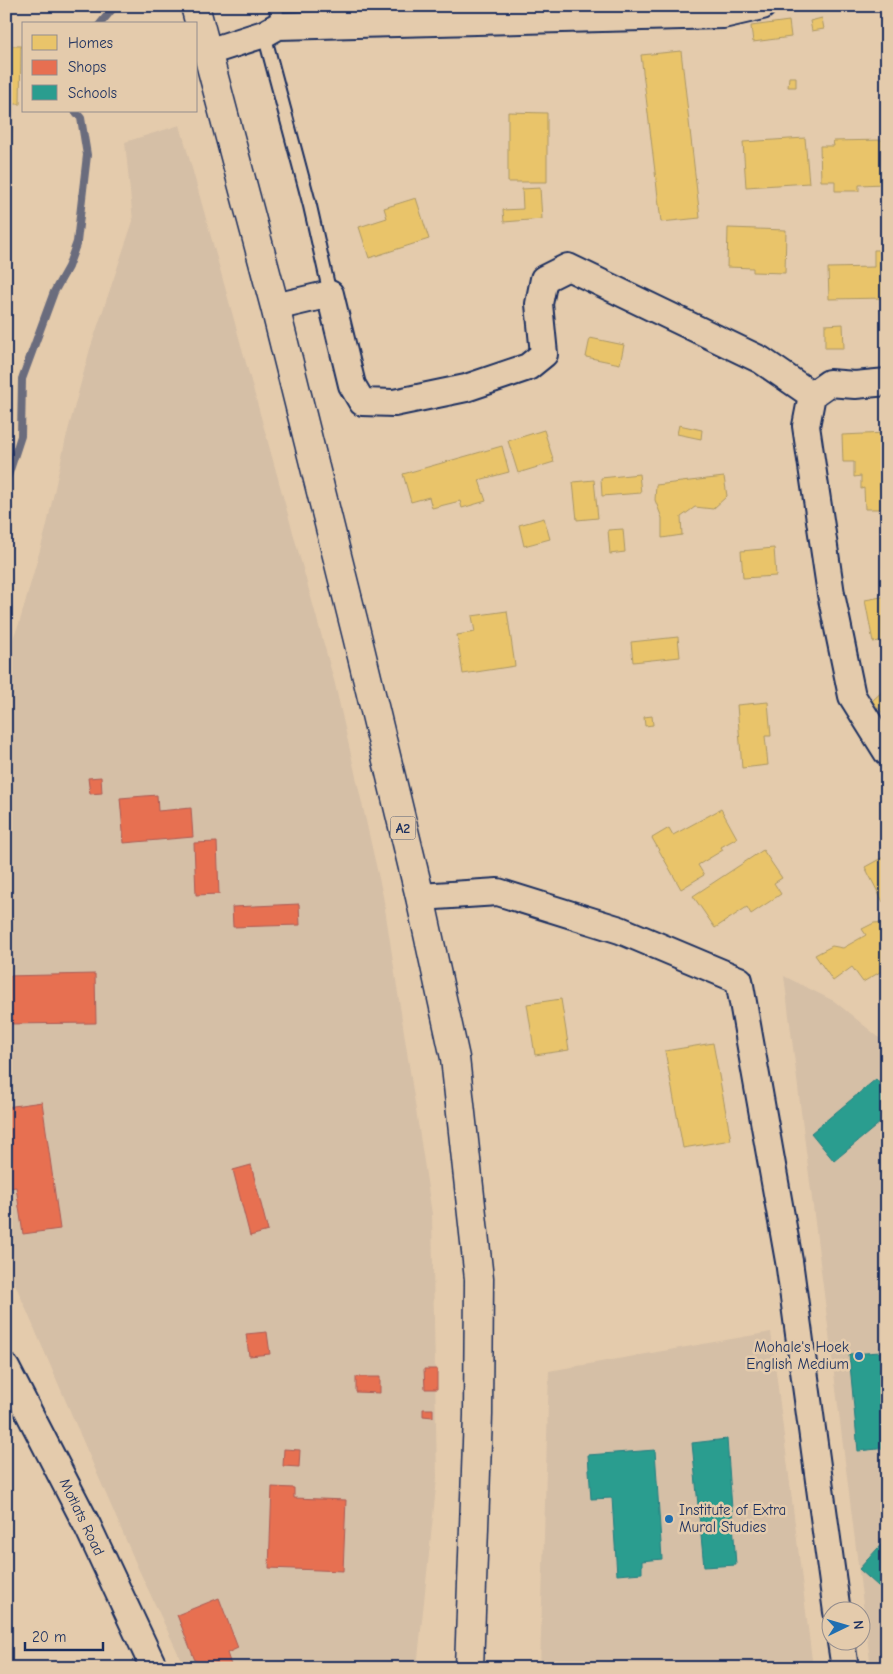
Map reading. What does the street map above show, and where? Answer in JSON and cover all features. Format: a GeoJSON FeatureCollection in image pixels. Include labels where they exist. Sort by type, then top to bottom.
{"type":"FeatureCollection","features":[{"type":"Feature","properties":{"kind":"main road","name":"A2"},"geometry":{"type":"LineString","coordinates":[[195,6],[275,307],[420,897],[454,1058],[479,1279],[478,1415],[469,1668]]}},
{"type":"Feature","properties":{"kind":"street"},"geometry":{"type":"LineString","coordinates":[[208,52],[273,22],[723,15],[762,6]]}},
{"type":"Feature","properties":{"kind":"street"},"geometry":{"type":"LineString","coordinates":[[275,307],[330,294],[352,385],[362,402],[394,403],[466,388],[528,367],[544,354],[539,304],[544,279],[568,267],[762,360],[812,395]]}},
{"type":"Feature","properties":{"kind":"street"},"geometry":{"type":"LineString","coordinates":[[887,382],[855,385],[829,383],[812,395],[806,426],[831,594],[852,696],[887,752]]}},
{"type":"Feature","properties":{"kind":"street"},"geometry":{"type":"LineString","coordinates":[[420,897],[498,892],[620,930],[739,980],[789,1261],[836,1602]]}},
{"type":"Feature","properties":{"kind":"street","name":"Motlats Road"},"geometry":{"type":"LineString","coordinates":[[6,1368],[88,1527],[154,1668]]}},
{"type":"Feature","properties":{"kind":"street"},"geometry":{"type":"LineString","coordinates":[[843,1652],[845,1668]]}},
{"type":"Feature","properties":{"kind":"lane"},"geometry":{"type":"LineString","coordinates":[[273,22],[310,206],[330,294]]}},
{"type":"Feature","properties":{"kind":"shaded area"},"geometry":{"type":"Polygon","coordinates":[[[180,125],[335,684],[383,896],[432,1214],[437,1478],[417,1668],[185,1668],[138,1568],[6,1263],[6,654],[19,624],[46,529],[66,438],[90,349],[133,221],[125,142],[180,125]]]}},
{"type":"Feature","properties":{"kind":"shaded area","name":"Mohale's Hoek English Medium"},"geometry":{"type":"Polygon","coordinates":[[[784,976],[834,1001],[887,1044],[887,1668],[871,1668],[869,1652],[870,1602],[863,1602],[784,976]]]}},
{"type":"Feature","properties":{"kind":"shaded area","name":"Institute of Extra Mural Studies"},"geometry":{"type":"Polygon","coordinates":[[[771,1332],[813,1668],[540,1668],[549,1371],[771,1332]]]}},
{"type":"Feature","properties":{"kind":"building: Homes"},"geometry":{"type":"Polygon","coordinates":[[[822,18],[824,29],[812,31],[810,21],[822,18]]]}},
{"type":"Feature","properties":{"kind":"building: Homes"},"geometry":{"type":"Polygon","coordinates":[[[789,21],[791,37],[753,42],[751,26],[789,21]]]}},
{"type":"Feature","properties":{"kind":"building: Homes"},"geometry":{"type":"Polygon","coordinates":[[[6,46],[21,46],[20,104],[13,104],[12,150],[6,150],[6,46]]]}},
{"type":"Feature","properties":{"kind":"building: Homes"},"geometry":{"type":"Polygon","coordinates":[[[681,51],[700,218],[661,222],[641,55],[681,51]]]}},
{"type":"Feature","properties":{"kind":"building: Homes"},"geometry":{"type":"Polygon","coordinates":[[[789,77],[796,77],[796,87],[788,87],[789,77]]]}},
{"type":"Feature","properties":{"kind":"building: Homes"},"geometry":{"type":"Polygon","coordinates":[[[508,112],[547,113],[547,182],[508,182],[508,112]]]}},
{"type":"Feature","properties":{"kind":"building: Homes"},"geometry":{"type":"Polygon","coordinates":[[[805,138],[809,183],[746,187],[743,142],[805,138]]]}},
{"type":"Feature","properties":{"kind":"building: Homes"},"geometry":{"type":"Polygon","coordinates":[[[883,140],[884,184],[859,185],[859,191],[835,191],[835,181],[821,181],[820,146],[834,146],[833,141],[883,140]]]}},
{"type":"Feature","properties":{"kind":"building: Homes"},"geometry":{"type":"Polygon","coordinates":[[[6,180],[10,180],[9,201],[6,201],[6,180]]]}},
{"type":"Feature","properties":{"kind":"building: Homes"},"geometry":{"type":"Polygon","coordinates":[[[540,188],[542,219],[504,222],[503,210],[523,209],[522,189],[540,188]]]}},
{"type":"Feature","properties":{"kind":"building: Homes"},"geometry":{"type":"Polygon","coordinates":[[[416,198],[429,239],[369,258],[359,227],[387,218],[384,208],[416,198]]]}},
{"type":"Feature","properties":{"kind":"building: Homes"},"geometry":{"type":"Polygon","coordinates":[[[728,228],[786,230],[785,273],[753,272],[753,268],[727,267],[728,228]]]}},
{"type":"Feature","properties":{"kind":"building: Homes"},"geometry":{"type":"Polygon","coordinates":[[[874,250],[887,250],[887,298],[829,299],[828,268],[874,267],[874,250]]]}},
{"type":"Feature","properties":{"kind":"building: Homes"},"geometry":{"type":"Polygon","coordinates":[[[843,324],[844,348],[825,348],[825,325],[843,324]]]}},
{"type":"Feature","properties":{"kind":"building: Homes"},"geometry":{"type":"Polygon","coordinates":[[[590,338],[624,345],[620,364],[586,357],[590,338]]]}},
{"type":"Feature","properties":{"kind":"building: Homes"},"geometry":{"type":"Polygon","coordinates":[[[679,425],[702,430],[701,439],[677,434],[679,425]]]}},
{"type":"Feature","properties":{"kind":"building: Homes"},"geometry":{"type":"Polygon","coordinates":[[[544,430],[554,462],[518,473],[508,441],[544,430]]]}},
{"type":"Feature","properties":{"kind":"building: Homes"},"geometry":{"type":"Polygon","coordinates":[[[887,433],[887,509],[865,509],[864,488],[861,489],[861,476],[854,477],[854,462],[843,462],[842,435],[887,433]]]}},
{"type":"Feature","properties":{"kind":"building: Homes"},"geometry":{"type":"Polygon","coordinates":[[[502,446],[509,472],[479,480],[486,501],[462,508],[460,501],[432,508],[429,497],[411,502],[403,474],[502,446]]]}},
{"type":"Feature","properties":{"kind":"building: Homes"},"geometry":{"type":"Polygon","coordinates":[[[639,474],[641,493],[602,496],[601,478],[639,474]]]}},
{"type":"Feature","properties":{"kind":"building: Homes"},"geometry":{"type":"Polygon","coordinates":[[[724,477],[727,496],[713,509],[695,507],[681,517],[682,535],[662,538],[662,518],[655,500],[656,485],[724,477]]]}},
{"type":"Feature","properties":{"kind":"building: Homes"},"geometry":{"type":"Polygon","coordinates":[[[594,480],[598,518],[577,520],[573,482],[594,480]]]}},
{"type":"Feature","properties":{"kind":"building: Homes"},"geometry":{"type":"Polygon","coordinates":[[[544,518],[550,539],[524,546],[519,525],[544,518]]]}},
{"type":"Feature","properties":{"kind":"building: Homes"},"geometry":{"type":"Polygon","coordinates":[[[623,529],[625,552],[610,554],[608,530],[623,529]]]}},
{"type":"Feature","properties":{"kind":"building: Homes"},"geometry":{"type":"Polygon","coordinates":[[[774,548],[776,576],[743,578],[741,551],[774,548]]]}},
{"type":"Feature","properties":{"kind":"building: Homes"},"geometry":{"type":"Polygon","coordinates":[[[883,551],[887,551],[887,567],[883,567],[883,551]]]}},
{"type":"Feature","properties":{"kind":"building: Homes"},"geometry":{"type":"Polygon","coordinates":[[[887,596],[887,640],[873,642],[865,600],[887,596]]]}},
{"type":"Feature","properties":{"kind":"building: Homes"},"geometry":{"type":"Polygon","coordinates":[[[507,611],[515,666],[463,674],[457,635],[475,632],[472,616],[507,611]]]}},
{"type":"Feature","properties":{"kind":"building: Homes"},"geometry":{"type":"Polygon","coordinates":[[[678,637],[680,657],[633,662],[631,642],[678,637]]]}},
{"type":"Feature","properties":{"kind":"building: Homes"},"geometry":{"type":"Polygon","coordinates":[[[887,689],[887,718],[872,701],[887,689]]]}},
{"type":"Feature","properties":{"kind":"building: Homes"},"geometry":{"type":"Polygon","coordinates":[[[768,702],[771,736],[765,736],[768,765],[742,768],[737,705],[768,702]]]}},
{"type":"Feature","properties":{"kind":"building: Homes"},"geometry":{"type":"Polygon","coordinates":[[[652,716],[653,725],[645,726],[644,717],[652,716]]]}},
{"type":"Feature","properties":{"kind":"building: Homes"},"geometry":{"type":"Polygon","coordinates":[[[721,809],[737,838],[721,847],[723,850],[698,865],[704,875],[681,889],[652,838],[669,828],[673,835],[721,809]]]}},
{"type":"Feature","properties":{"kind":"building: Homes"},"geometry":{"type":"Polygon","coordinates":[[[763,850],[782,878],[774,883],[781,894],[751,914],[747,907],[715,928],[693,896],[763,850]]]}},
{"type":"Feature","properties":{"kind":"building: Homes"},"geometry":{"type":"Polygon","coordinates":[[[885,856],[887,900],[883,902],[865,867],[885,856]]]}},
{"type":"Feature","properties":{"kind":"building: Homes"},"geometry":{"type":"Polygon","coordinates":[[[886,922],[887,968],[863,982],[852,967],[833,981],[815,955],[832,946],[843,948],[866,935],[862,929],[874,923],[886,922]]]}},
{"type":"Feature","properties":{"kind":"building: Homes"},"geometry":{"type":"Polygon","coordinates":[[[561,999],[569,1050],[535,1055],[527,1004],[561,999]]]}},
{"type":"Feature","properties":{"kind":"building: Homes"},"geometry":{"type":"Polygon","coordinates":[[[713,1043],[731,1140],[683,1148],[665,1051],[713,1043]]]}},
{"type":"Feature","properties":{"kind":"building: Shops"},"geometry":{"type":"Polygon","coordinates":[[[101,777],[102,793],[90,794],[88,778],[101,777]]]}},
{"type":"Feature","properties":{"kind":"building: Shops"},"geometry":{"type":"Polygon","coordinates":[[[157,795],[158,811],[191,808],[193,837],[124,843],[120,798],[157,795]]]}},
{"type":"Feature","properties":{"kind":"building: Shops"},"geometry":{"type":"Polygon","coordinates":[[[217,842],[219,894],[196,895],[194,843],[217,842]]]}},
{"type":"Feature","properties":{"kind":"building: Shops"},"geometry":{"type":"Polygon","coordinates":[[[299,904],[300,925],[233,927],[232,907],[299,904]]]}},
{"type":"Feature","properties":{"kind":"building: Shops"},"geometry":{"type":"Polygon","coordinates":[[[95,974],[96,1023],[6,1024],[6,976],[95,974]]]}},
{"type":"Feature","properties":{"kind":"building: Shops"},"geometry":{"type":"Polygon","coordinates":[[[42,1102],[60,1229],[23,1234],[16,1187],[9,1188],[6,1178],[6,1107],[42,1102]]]}},
{"type":"Feature","properties":{"kind":"building: Shops"},"geometry":{"type":"Polygon","coordinates":[[[251,1165],[268,1231],[250,1236],[233,1170],[251,1165]]]}},
{"type":"Feature","properties":{"kind":"building: Shops"},"geometry":{"type":"Polygon","coordinates":[[[267,1332],[270,1354],[249,1356],[246,1334],[267,1332]]]}},
{"type":"Feature","properties":{"kind":"building: Shops"},"geometry":{"type":"Polygon","coordinates":[[[424,1369],[437,1369],[437,1389],[425,1389],[424,1369]]]}},
{"type":"Feature","properties":{"kind":"building: Shops"},"geometry":{"type":"Polygon","coordinates":[[[356,1377],[380,1377],[380,1393],[356,1392],[356,1377]]]}},
{"type":"Feature","properties":{"kind":"building: Shops"},"geometry":{"type":"Polygon","coordinates":[[[423,1409],[433,1409],[433,1417],[423,1416],[423,1409]]]}},
{"type":"Feature","properties":{"kind":"building: Shops"},"geometry":{"type":"Polygon","coordinates":[[[284,1449],[300,1450],[299,1467],[283,1466],[284,1449]]]}},
{"type":"Feature","properties":{"kind":"building: Shops"},"geometry":{"type":"Polygon","coordinates":[[[272,1487],[294,1488],[294,1498],[346,1500],[343,1571],[269,1568],[272,1487]]]}},
{"type":"Feature","properties":{"kind":"building: Shops"},"geometry":{"type":"Polygon","coordinates":[[[219,1598],[238,1648],[227,1653],[232,1668],[198,1668],[177,1615],[219,1598]]]}},
{"type":"Feature","properties":{"kind":"building: Schools"},"geometry":{"type":"Polygon","coordinates":[[[876,1079],[887,1093],[887,1117],[834,1161],[811,1133],[876,1079]]]}},
{"type":"Feature","properties":{"kind":"building: Schools"},"geometry":{"type":"Polygon","coordinates":[[[881,1352],[887,1418],[887,1448],[858,1451],[849,1354],[881,1352]]]}},
{"type":"Feature","properties":{"kind":"building: Schools"},"geometry":{"type":"Polygon","coordinates":[[[727,1439],[736,1565],[704,1567],[692,1443],[727,1439]]]}},
{"type":"Feature","properties":{"kind":"building: Schools"},"geometry":{"type":"Polygon","coordinates":[[[655,1450],[662,1559],[642,1561],[642,1573],[617,1575],[612,1498],[591,1499],[588,1455],[655,1450]]]}},
{"type":"Feature","properties":{"kind":"building: Schools"},"geometry":{"type":"Polygon","coordinates":[[[887,1538],[887,1594],[859,1569],[887,1538]]]}},
{"type":"Feature","properties":{"kind":"waterway"},"geometry":{"type":"LineString","coordinates":[[102,22],[115,6]]}},
{"type":"Feature","properties":{"kind":"waterway"},"geometry":{"type":"LineString","coordinates":[[6,482],[21,436],[22,379],[54,292],[68,267],[77,242],[87,155],[81,118],[76,112]]}},
{"type":"Feature","properties":{"kind":"place","name":"Mohale's Hoek English Medium"},"geometry":{"type":"Point","coordinates":[859,1356]}},
{"type":"Feature","properties":{"kind":"place","name":"Institute of Extra Mural Studies"},"geometry":{"type":"Point","coordinates":[669,1519]}}]}
